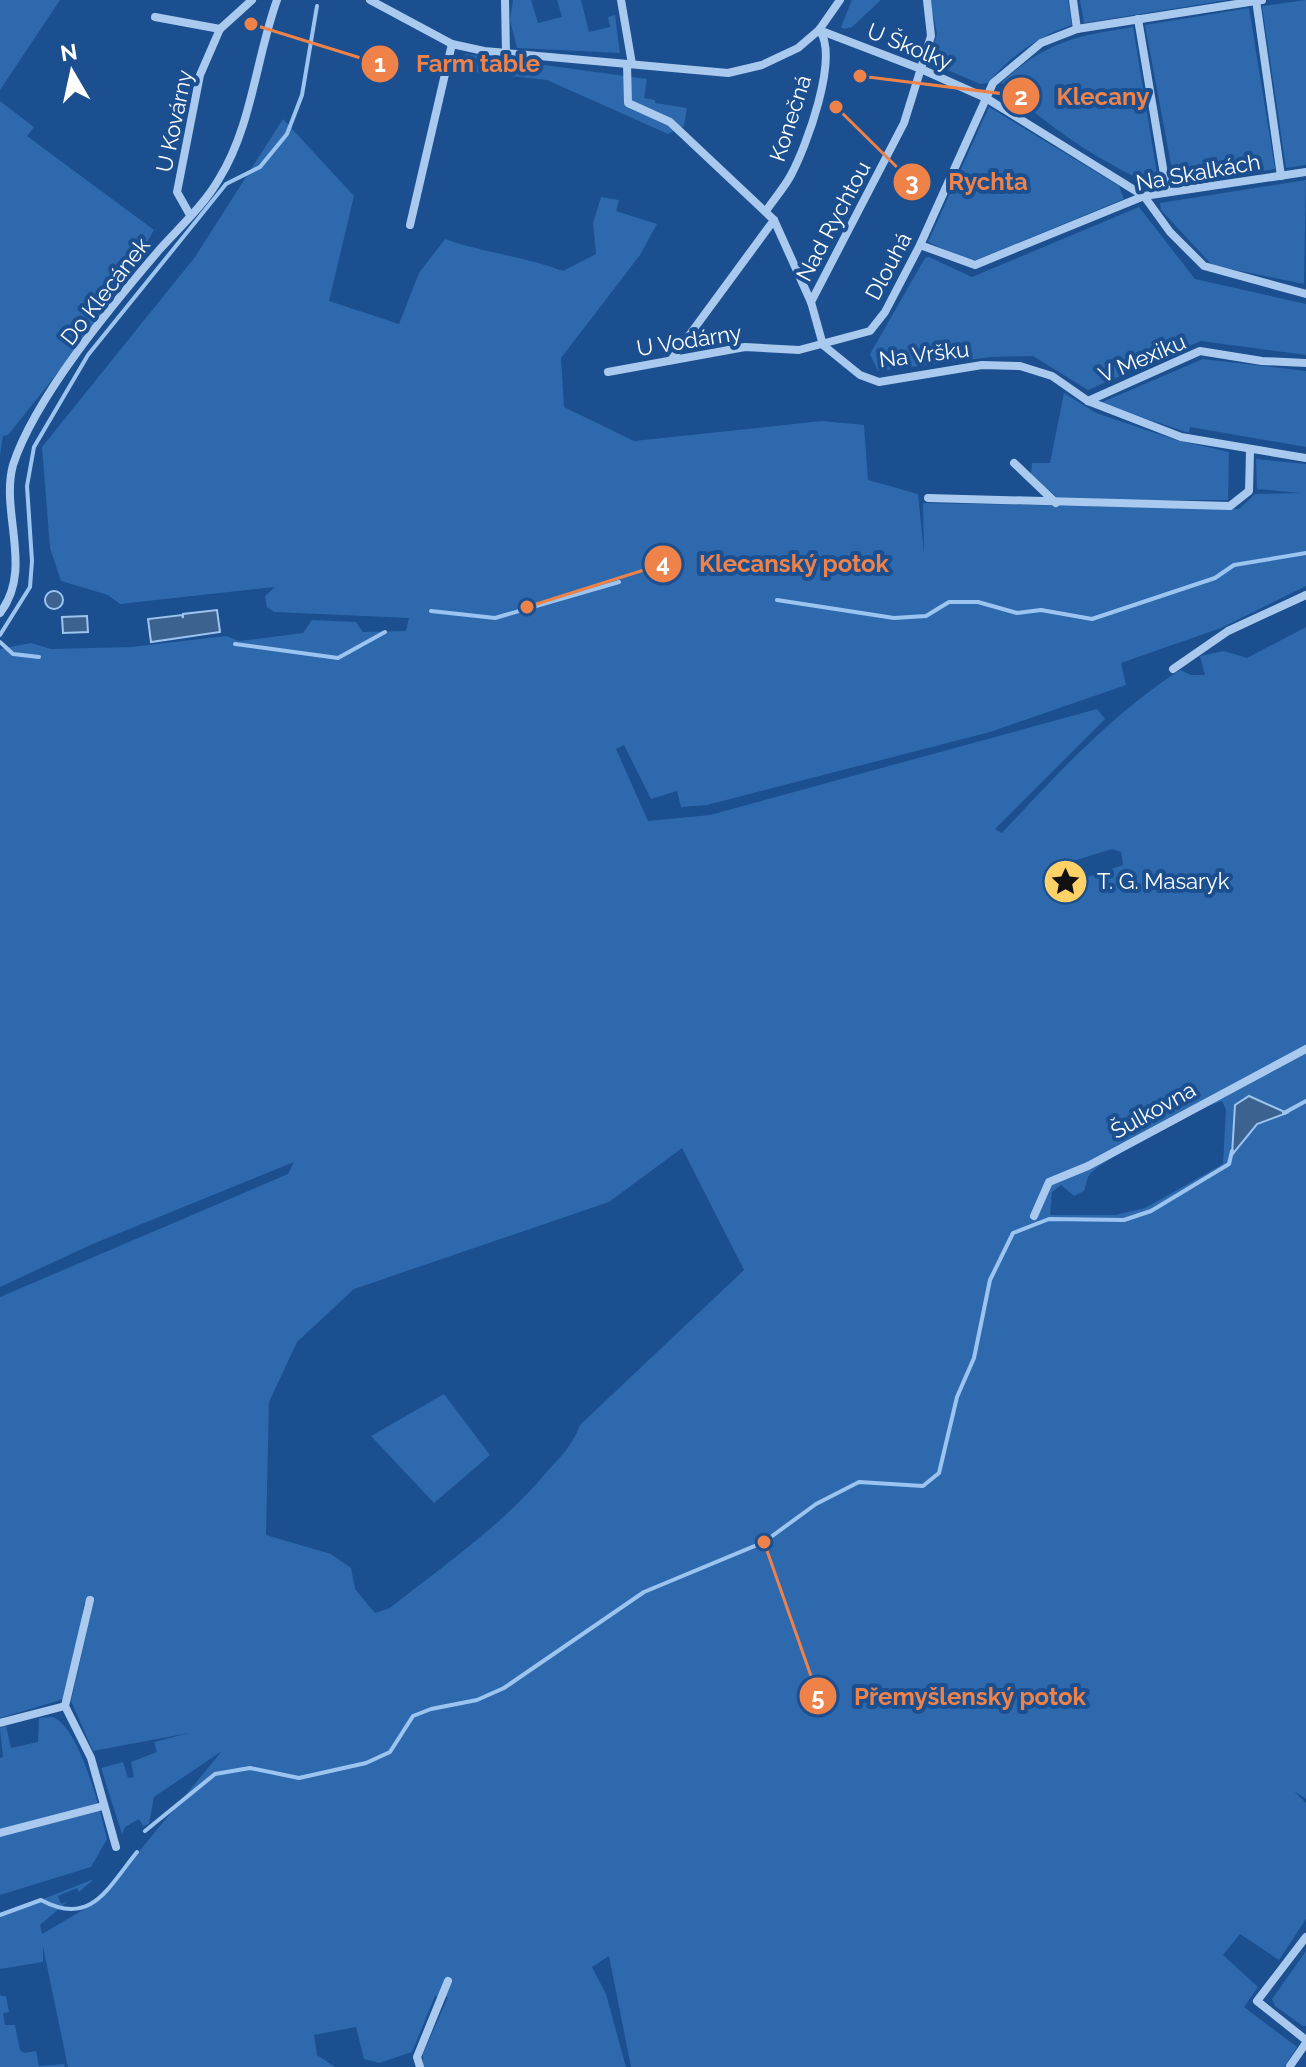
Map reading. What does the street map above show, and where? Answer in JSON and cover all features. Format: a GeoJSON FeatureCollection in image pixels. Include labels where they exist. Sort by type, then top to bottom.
{"type":"FeatureCollection","features":[{"type":"Feature","properties":{"kind":"street","name":"Do Klecánek"},"geometry":{"type":"LineString","coordinates":[[0,613],[14,585],[12,468],[26,434],[92,335],[218,181],[232,155],[276,0]]}},
{"type":"Feature","properties":{"kind":"street"},"geometry":{"type":"LineString","coordinates":[[370,0],[452,44],[506,54],[707,73],[745,70],[798,48],[819,30],[840,0]]}},
{"type":"Feature","properties":{"kind":"street"},"geometry":{"type":"LineString","coordinates":[[505,0],[506,54]]}},
{"type":"Feature","properties":{"kind":"street"},"geometry":{"type":"LineString","coordinates":[[621,0],[630,51],[628,103],[670,122],[774,220],[811,302],[823,345]]}},
{"type":"Feature","properties":{"kind":"street","name":"Nad Rychtou"},"geometry":{"type":"LineString","coordinates":[[811,302],[904,123],[931,36],[927,0]]}},
{"type":"Feature","properties":{"kind":"street"},"geometry":{"type":"LineString","coordinates":[[1073,0],[1077,29]]}},
{"type":"Feature","properties":{"kind":"street"},"geometry":{"type":"LineString","coordinates":[[1258,0],[1281,176]]}},
{"type":"Feature","properties":{"kind":"street","name":"Dlouhá"},"geometry":{"type":"LineString","coordinates":[[823,345],[870,331],[885,312],[920,245],[993,83],[1041,43],[1077,29],[1258,0]]}},
{"type":"Feature","properties":{"kind":"street","name":"U Kovárny"},"geometry":{"type":"LineString","coordinates":[[190,215],[177,192],[200,75],[220,29],[248,1]]}},
{"type":"Feature","properties":{"kind":"street"},"geometry":{"type":"LineString","coordinates":[[155,17],[220,29]]}},
{"type":"Feature","properties":{"kind":"street"},"geometry":{"type":"LineString","coordinates":[[1138,19],[1167,192]]}},
{"type":"Feature","properties":{"kind":"street","name":"U Školky"},"geometry":{"type":"LineString","coordinates":[[819,30],[986,98],[1144,196],[1170,232],[1204,266],[1306,294]]}},
{"type":"Feature","properties":{"kind":"street","name":"Konečná"},"geometry":{"type":"LineString","coordinates":[[766,211],[791,175],[820,100],[825,38],[819,30]]}},
{"type":"Feature","properties":{"kind":"street"},"geometry":{"type":"LineString","coordinates":[[410,225],[452,44]]}},
{"type":"Feature","properties":{"kind":"street","name":"Na Skalkách"},"geometry":{"type":"LineString","coordinates":[[920,245],[975,265],[1144,196],[1306,172]]}},
{"type":"Feature","properties":{"kind":"street"},"geometry":{"type":"LineString","coordinates":[[670,361],[774,220]]}},
{"type":"Feature","properties":{"kind":"street","name":"U Vodárny"},"geometry":{"type":"LineString","coordinates":[[608,372],[745,347],[799,350],[823,345]]}},
{"type":"Feature","properties":{"kind":"street","name":"Na Vršku"},"geometry":{"type":"LineString","coordinates":[[823,345],[850,368],[879,382],[982,365],[1020,366],[1052,376],[1088,401],[1181,437],[1306,458]]}},
{"type":"Feature","properties":{"kind":"street","name":"V Mexiku"},"geometry":{"type":"LineString","coordinates":[[1088,401],[1200,351],[1306,363]]}},
{"type":"Feature","properties":{"kind":"street"},"geometry":{"type":"LineString","coordinates":[[928,498],[1230,506],[1249,491],[1250,451]]}},
{"type":"Feature","properties":{"kind":"street"},"geometry":{"type":"LineString","coordinates":[[1014,463],[1057,503]]}},
{"type":"Feature","properties":{"kind":"street"},"geometry":{"type":"LineString","coordinates":[[1173,669],[1228,631],[1306,595]]}},
{"type":"Feature","properties":{"kind":"street","name":"Šulkovna"},"geometry":{"type":"LineString","coordinates":[[1034,1216],[1049,1182],[1088,1166],[1306,1049]]}},
{"type":"Feature","properties":{"kind":"street"},"geometry":{"type":"LineString","coordinates":[[90,1600],[65,1706],[91,1758],[116,1847]]}},
{"type":"Feature","properties":{"kind":"street"},"geometry":{"type":"LineString","coordinates":[[0,1723],[65,1706]]}},
{"type":"Feature","properties":{"kind":"street"},"geometry":{"type":"LineString","coordinates":[[0,1833],[103,1806]]}},
{"type":"Feature","properties":{"kind":"street"},"geometry":{"type":"LineString","coordinates":[[1290,2066],[1306,2042],[1257,2001],[1306,1937]]}},
{"type":"Feature","properties":{"kind":"street"},"geometry":{"type":"LineString","coordinates":[[420,2067],[417,2057],[448,1981]]}},
{"type":"Feature","properties":{"kind":"shaded area"},"geometry":{"type":"Polygon","coordinates":[[[0,0],[60,0],[0,90],[0,0]]]}},
{"type":"Feature","properties":{"kind":"shaded area"},"geometry":{"type":"Polygon","coordinates":[[[513,0],[531,0],[538,23],[562,17],[557,0],[581,0],[589,32],[610,27],[608,17],[615,15],[620,53],[517,48],[510,20],[513,0]]]}},
{"type":"Feature","properties":{"kind":"shaded area"},"geometry":{"type":"Polygon","coordinates":[[[852,0],[881,0],[852,27],[844,29],[841,27],[852,0]]]}},
{"type":"Feature","properties":{"kind":"shaded area"},"geometry":{"type":"Polygon","coordinates":[[[930,0],[1068,0],[1072,25],[1026,48],[988,83],[980,84],[929,62],[937,34],[930,0]]]}},
{"type":"Feature","properties":{"kind":"shaded area"},"geometry":{"type":"Polygon","coordinates":[[[1080,0],[1227,0],[1084,23],[1080,0]]]}},
{"type":"Feature","properties":{"kind":"shaded area"},"geometry":{"type":"Polygon","coordinates":[[[1306,0],[1306,165],[1286,168],[1262,6],[1306,0]]]}},
{"type":"Feature","properties":{"kind":"shaded area"},"geometry":{"type":"Polygon","coordinates":[[[1249,8],[1275,169],[1175,186],[1145,25],[1249,8]]]}},
{"type":"Feature","properties":{"kind":"shaded area"},"geometry":{"type":"Polygon","coordinates":[[[1133,27],[1159,186],[1156,187],[1074,142],[1001,83],[1032,58],[1062,43],[1133,27]]]}},
{"type":"Feature","properties":{"kind":"shaded area"},"geometry":{"type":"Polygon","coordinates":[[[465,54],[647,79],[644,98],[687,108],[684,126],[668,134],[547,80],[465,71],[465,54]]]}},
{"type":"Feature","properties":{"kind":"shaded area"},"geometry":{"type":"Polygon","coordinates":[[[0,101],[34,127],[27,136],[154,230],[99,321],[8,435],[3,436],[0,455],[0,101]]]}},
{"type":"Feature","properties":{"kind":"shaded area"},"geometry":{"type":"Polygon","coordinates":[[[989,107],[1119,186],[1124,199],[976,260],[966,259],[928,242],[989,107]]]}},
{"type":"Feature","properties":{"kind":"shaded area"},"geometry":{"type":"Polygon","coordinates":[[[283,119],[354,196],[329,301],[399,324],[419,273],[445,239],[563,271],[596,254],[593,223],[601,197],[619,200],[616,211],[657,224],[640,255],[561,358],[564,407],[634,441],[822,421],[864,425],[868,480],[918,494],[924,554],[923,503],[1239,509],[1255,494],[1301,493],[1257,489],[1256,459],[1306,464],[1306,586],[1221,628],[1121,663],[1126,685],[990,732],[707,805],[681,807],[677,791],[651,799],[624,745],[616,749],[648,821],[710,815],[1097,709],[1105,719],[995,829],[1002,833],[1108,725],[1155,687],[1180,670],[1191,675],[1205,675],[1200,656],[1224,651],[1247,658],[1306,627],[1306,1799],[1294,1791],[1306,1803],[1306,1919],[1279,1960],[1240,1934],[1223,1955],[1258,1987],[1244,2007],[1297,2047],[1284,2067],[631,2067],[609,1956],[592,1967],[606,1994],[626,2067],[423,2067],[423,2054],[448,1997],[435,1996],[412,2052],[379,2063],[364,2059],[356,2027],[314,2035],[317,2055],[335,2067],[68,2067],[43,1947],[43,1962],[0,1969],[0,1916],[94,1879],[79,1892],[77,1888],[58,1896],[61,1904],[68,1901],[40,1925],[42,1934],[98,1901],[222,1751],[154,1797],[149,1824],[143,1826],[139,1819],[125,1827],[122,1834],[101,1768],[123,1762],[128,1778],[134,1777],[131,1762],[157,1752],[154,1742],[189,1733],[93,1751],[71,1701],[94,1601],[84,1603],[73,1674],[64,1699],[0,1718],[0,1297],[288,1174],[294,1162],[95,1243],[0,1287],[0,649],[31,643],[51,649],[132,647],[226,636],[239,641],[303,633],[312,620],[356,622],[363,632],[406,631],[409,618],[274,612],[267,607],[265,596],[275,587],[120,604],[108,595],[61,581],[50,548],[42,447],[195,257],[283,119]],[[1112,849],[1070,862],[1064,876],[1067,884],[1123,865],[1121,852],[1112,849]],[[1222,1101],[1153,1134],[1099,1167],[1089,1175],[1084,1191],[1074,1196],[1061,1185],[1052,1192],[1050,1215],[1115,1215],[1145,1208],[1223,1164],[1226,1110],[1222,1101]],[[682,1148],[609,1202],[354,1289],[297,1342],[269,1402],[266,1535],[331,1554],[351,1568],[355,1589],[375,1613],[390,1608],[509,1512],[565,1452],[580,1425],[744,1270],[682,1148]]]}},
{"type":"Feature","properties":{"kind":"shaded area"},"geometry":{"type":"Polygon","coordinates":[[[1306,180],[1304,284],[1212,265],[1161,210],[1160,203],[1306,180]]]}},
{"type":"Feature","properties":{"kind":"shaded area"},"geometry":{"type":"Polygon","coordinates":[[[1139,207],[1195,279],[1306,304],[1306,355],[1201,341],[1088,390],[1033,356],[991,357],[878,371],[870,354],[925,258],[929,257],[972,277],[1139,207]]]}},
{"type":"Feature","properties":{"kind":"shaded area"},"geometry":{"type":"Polygon","coordinates":[[[1203,359],[1306,371],[1306,447],[1190,427],[1189,433],[1100,403],[1203,359]]]}},
{"type":"Feature","properties":{"kind":"shaded area"},"geometry":{"type":"Polygon","coordinates":[[[1064,393],[1096,413],[1176,440],[1229,452],[1228,500],[1060,500],[1031,474],[1032,463],[1050,463],[1064,393]]]}},
{"type":"Feature","properties":{"kind":"shaded area"},"geometry":{"type":"Polygon","coordinates":[[[50,591],[58,591],[63,600],[61,607],[50,609],[45,604],[45,596],[50,591]]]}},
{"type":"Feature","properties":{"kind":"shaded area"},"geometry":{"type":"Polygon","coordinates":[[[217,610],[220,632],[151,642],[148,619],[182,615],[183,618],[183,614],[217,610]]]}},
{"type":"Feature","properties":{"kind":"shaded area"},"geometry":{"type":"Polygon","coordinates":[[[87,616],[88,632],[63,633],[62,617],[87,616]]]}},
{"type":"Feature","properties":{"kind":"shaded area"},"geometry":{"type":"Polygon","coordinates":[[[1249,1096],[1287,1113],[1257,1124],[1232,1155],[1235,1105],[1249,1096]]]}},
{"type":"Feature","properties":{"kind":"shaded area"},"geometry":{"type":"Polygon","coordinates":[[[444,1394],[490,1455],[434,1503],[371,1436],[444,1394]]]}},
{"type":"Feature","properties":{"kind":"shaded area"},"geometry":{"type":"Polygon","coordinates":[[[53,1717],[63,1724],[80,1753],[107,1839],[91,1867],[0,1895],[0,1758],[3,1757],[0,1728],[6,1726],[11,1748],[38,1742],[39,1718],[53,1717]]]}},
{"type":"Feature","properties":{"kind":"shaded area"},"geometry":{"type":"Polygon","coordinates":[[[1306,1951],[1306,2026],[1303,2026],[1275,2006],[1272,1999],[1306,1951]]]}},
{"type":"Feature","properties":{"kind":"shaded area"},"geometry":{"type":"Polygon","coordinates":[[[0,1993],[6,1996],[9,2012],[3,2013],[5,2025],[15,2025],[20,2050],[24,2053],[36,2051],[39,2066],[64,2064],[65,2067],[0,2067],[0,1993]]]}},
{"type":"Feature","properties":{"kind":"waterway"},"geometry":{"type":"LineString","coordinates":[[0,635],[30,587],[32,561],[27,486],[34,447],[88,355],[226,184],[260,167],[287,134],[302,95],[317,6]]}},
{"type":"Feature","properties":{"kind":"waterway"},"geometry":{"type":"LineString","coordinates":[[777,600],[894,618],[926,616],[949,602],[978,602],[1017,613],[1041,610],[1092,619],[1215,578],[1234,565],[1306,553]]}},
{"type":"Feature","properties":{"kind":"waterway"},"geometry":{"type":"LineString","coordinates":[[431,611],[495,618],[619,582]]}},
{"type":"Feature","properties":{"kind":"waterway"},"geometry":{"type":"LineString","coordinates":[[235,644],[338,658],[385,632]]}},
{"type":"Feature","properties":{"kind":"waterway"},"geometry":{"type":"LineString","coordinates":[[0,642],[13,654],[39,657]]}},
{"type":"Feature","properties":{"kind":"waterway"},"geometry":{"type":"LineString","coordinates":[[1284,1113],[1306,1101]]}},
{"type":"Feature","properties":{"kind":"waterway"},"geometry":{"type":"LineString","coordinates":[[145,1831],[215,1774],[250,1768],[299,1778],[366,1763],[390,1752],[413,1716],[431,1709],[477,1700],[504,1688],[644,1592],[764,1542],[816,1504],[859,1482],[923,1486],[939,1473],[957,1397],[974,1358],[990,1280],[1013,1233],[1049,1219],[1124,1220],[1151,1211],[1229,1164],[1232,1151]]}},
{"type":"Feature","properties":{"kind":"waterway"},"geometry":{"type":"LineString","coordinates":[[0,1915],[41,1900],[58,1907],[73,1909],[85,1906],[107,1891],[137,1852]]}},
{"type":"Feature","properties":{"kind":"place","name":"Farm table"},"geometry":{"type":"Point","coordinates":[251,24]}},
{"type":"Feature","properties":{"kind":"place","name":"Klecany"},"geometry":{"type":"Point","coordinates":[860,76]}},
{"type":"Feature","properties":{"kind":"place","name":"Rychta"},"geometry":{"type":"Point","coordinates":[836,107]}},
{"type":"Feature","properties":{"kind":"place","name":"Klecanský potok"},"geometry":{"type":"Point","coordinates":[527,607]}},
{"type":"Feature","properties":{"kind":"place","name":"T. G. Masaryk"},"geometry":{"type":"Point","coordinates":[1066,881]}},
{"type":"Feature","properties":{"kind":"place","name":"Přemyšlenský potok"},"geometry":{"type":"Point","coordinates":[764,1542]}}]}
